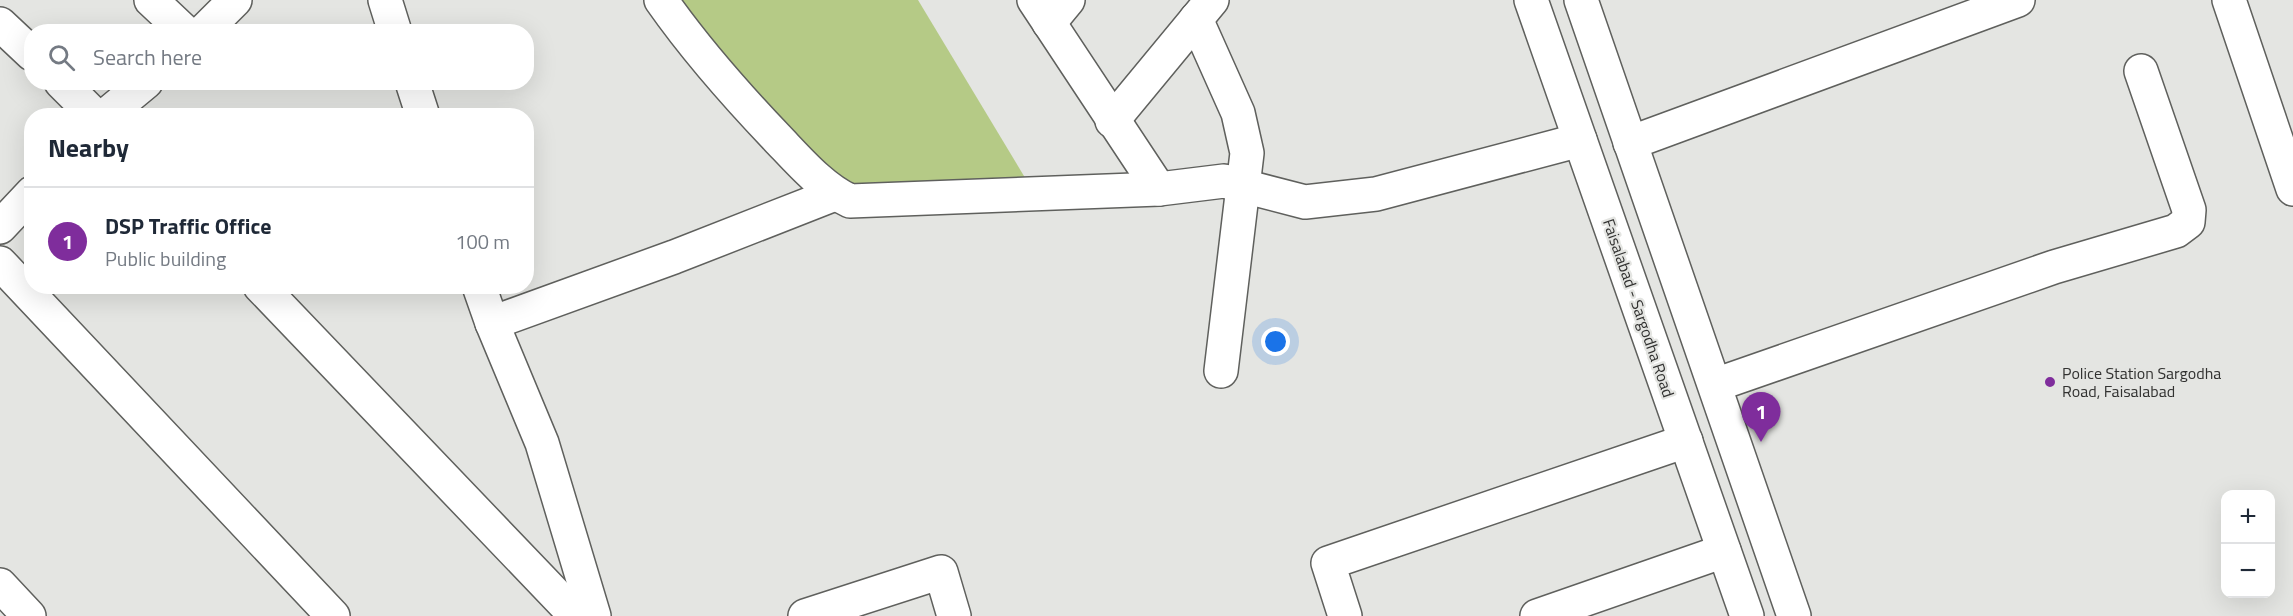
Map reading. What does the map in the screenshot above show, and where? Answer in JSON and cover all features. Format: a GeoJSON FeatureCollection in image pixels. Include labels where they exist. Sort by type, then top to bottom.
{"type":"FeatureCollection","features":[{"type":"Feature","properties":{"kind":"street"},"geometry":{"type":"LineString","coordinates":[[151,0],[176,24]]}},
{"type":"Feature","properties":{"kind":"street"},"geometry":{"type":"LineString","coordinates":[[385,0],[392,24]]}},
{"type":"Feature","properties":{"kind":"street"},"geometry":{"type":"LineString","coordinates":[[661,0],[683,32],[729,88],[789,151],[835,194],[850,201],[1159,189],[1224,181],[1305,202],[1376,194],[1580,140]]}},
{"type":"Feature","properties":{"kind":"street","name":"Faisalabad - Sargodha Road"},"geometry":{"type":"LineString","coordinates":[[1532,0],[1747,616]]}},
{"type":"Feature","properties":{"kind":"street"},"geometry":{"type":"LineString","coordinates":[[1581,0],[1794,616]]}},
{"type":"Feature","properties":{"kind":"street"},"geometry":{"type":"LineString","coordinates":[[1630,143],[2018,0]]}},
{"type":"Feature","properties":{"kind":"street"},"geometry":{"type":"LineString","coordinates":[[2229,0],[2293,189]]}},
{"type":"Feature","properties":{"kind":"street"},"geometry":{"type":"LineString","coordinates":[[210,24],[231,1]]}},
{"type":"Feature","properties":{"kind":"street"},"geometry":{"type":"LineString","coordinates":[[1050,8],[1112,121],[1159,189]]}},
{"type":"Feature","properties":{"kind":"street"},"geometry":{"type":"LineString","coordinates":[[1112,121],[1204,10]]}},
{"type":"Feature","properties":{"kind":"street"},"geometry":{"type":"LineString","coordinates":[[1204,10],[1238,113],[1246,153],[1221,370]]}},
{"type":"Feature","properties":{"kind":"street"},"geometry":{"type":"LineString","coordinates":[[0,24],[24,46]]}},
{"type":"Feature","properties":{"kind":"street"},"geometry":{"type":"LineString","coordinates":[[1714,385],[2054,267],[2176,231],[2188,222],[2189,210],[2141,71]]}},
{"type":"Feature","properties":{"kind":"street"},"geometry":{"type":"LineString","coordinates":[[69,90],[87,108]]}},
{"type":"Feature","properties":{"kind":"street"},"geometry":{"type":"LineString","coordinates":[[115,108],[136,90]]}},
{"type":"Feature","properties":{"kind":"street"},"geometry":{"type":"LineString","coordinates":[[415,90],[420,108]]}},
{"type":"Feature","properties":{"kind":"street"},"geometry":{"type":"LineString","coordinates":[[492,323],[674,257],[835,194]]}},
{"type":"Feature","properties":{"kind":"street"},"geometry":{"type":"LineString","coordinates":[[0,227],[24,202]]}},
{"type":"Feature","properties":{"kind":"street"},"geometry":{"type":"LineString","coordinates":[[0,263],[24,288]]}},
{"type":"Feature","properties":{"kind":"street"},"geometry":{"type":"LineString","coordinates":[[29,294],[333,616]]}},
{"type":"Feature","properties":{"kind":"street"},"geometry":{"type":"LineString","coordinates":[[268,294],[576,616]]}},
{"type":"Feature","properties":{"kind":"street"},"geometry":{"type":"LineString","coordinates":[[482,294],[542,442],[594,616]]}},
{"type":"Feature","properties":{"kind":"street"},"geometry":{"type":"LineString","coordinates":[[1345,616],[1328,563],[1686,441]]}},
{"type":"Feature","properties":{"kind":"street"},"geometry":{"type":"LineString","coordinates":[[1538,616],[1724,551]]}},
{"type":"Feature","properties":{"kind":"street"},"geometry":{"type":"LineString","coordinates":[[805,616],[941,572],[954,616]]}},
{"type":"Feature","properties":{"kind":"street"},"geometry":{"type":"LineString","coordinates":[[0,585],[29,616]]}},
{"type":"Feature","properties":{"kind":"green space"},"geometry":{"type":"Polygon","coordinates":[[[654,0],[918,0],[1036,196],[913,194],[850,183],[790,164],[654,0]]]}},
{"type":"Feature","properties":{"kind":"place","name":"Police Station Sargodha Road, Faisalabad"},"geometry":{"type":"Point","coordinates":[2050,382]}},
{"type":"Feature","properties":{"kind":"place","name":"DSP Traffic Office"},"geometry":{"type":"Point","coordinates":[1761,442]}}]}
